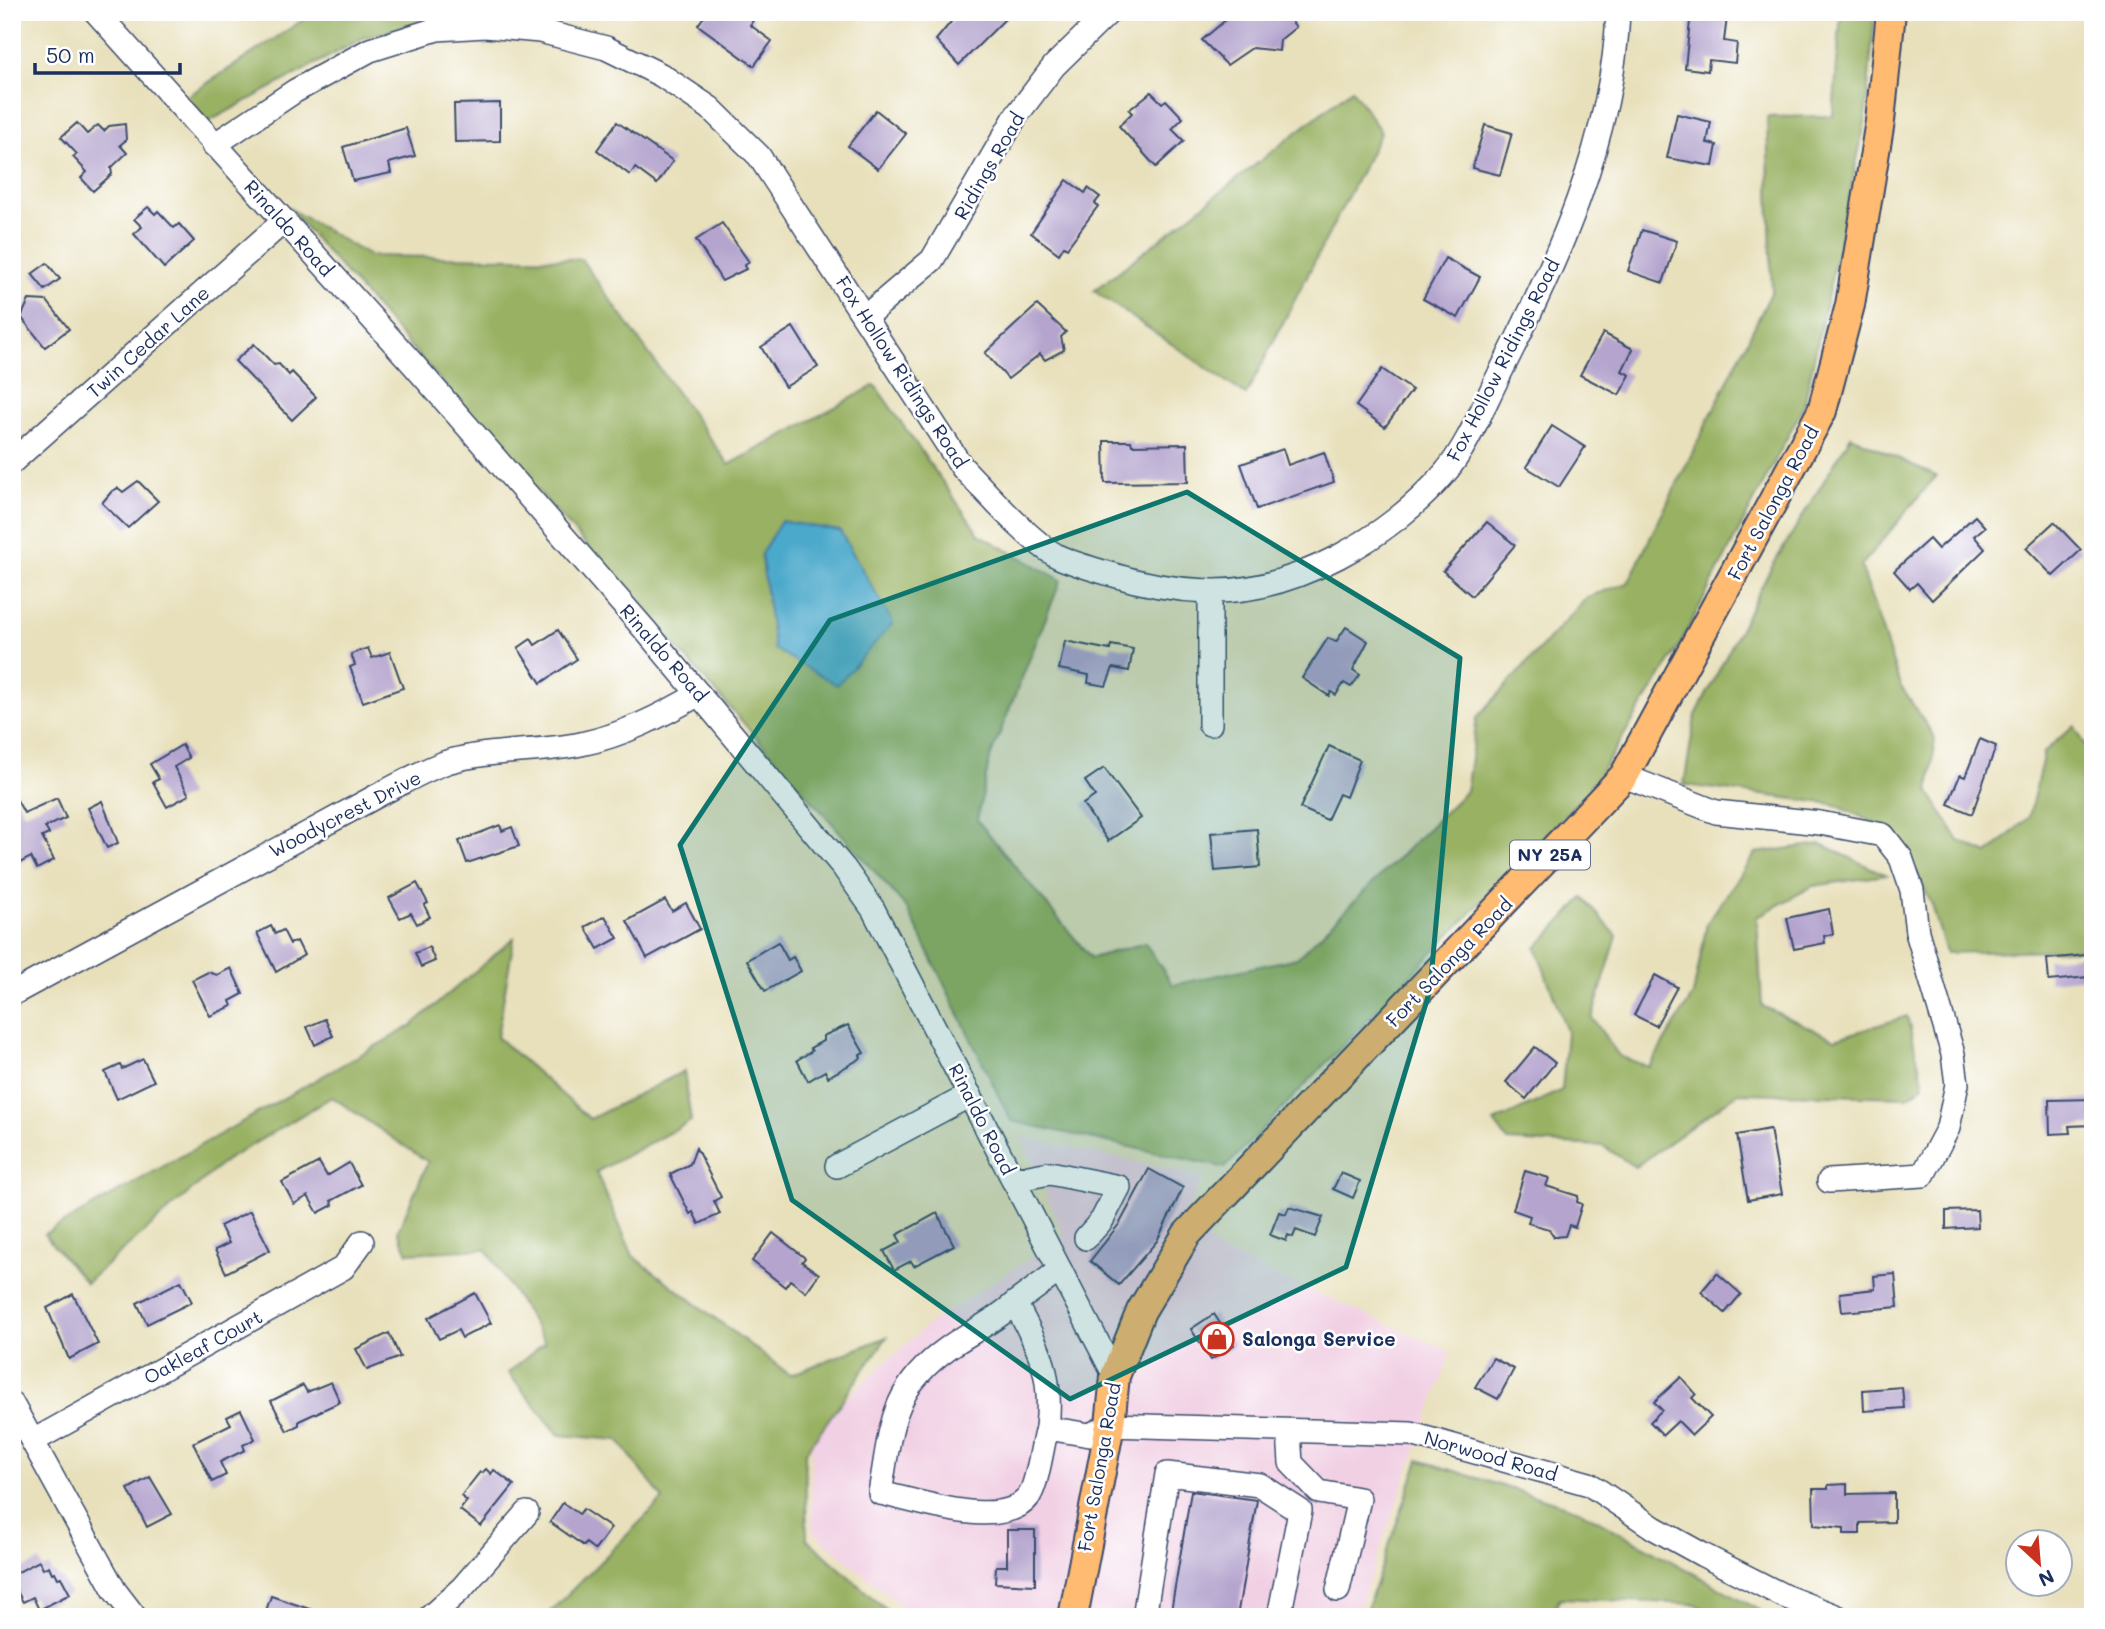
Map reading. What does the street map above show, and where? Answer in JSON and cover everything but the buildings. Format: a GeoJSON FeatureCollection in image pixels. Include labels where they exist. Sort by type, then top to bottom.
{"type":"FeatureCollection","features":[{"type":"Feature","properties":{"kind":"main road","name":"Fort Salonga Road"},"geometry":{"type":"LineString","coordinates":[[1073,1617],[1110,1425],[1115,1376],[1141,1311],[1187,1234],[1624,776],[1822,411],[1852,292],[1880,121],[1891,12]]}},
{"type":"Feature","properties":{"kind":"street","name":"Rinaldo Road"},"geometry":{"type":"LineString","coordinates":[[96,12],[413,364],[699,694],[800,812],[873,909],[1115,1376]]}},
{"type":"Feature","properties":{"kind":"street","name":"Ridings Road"},"geometry":{"type":"LineString","coordinates":[[866,316],[932,260],[954,228],[978,179],[1016,116],[1054,66],[1109,12]]}},
{"type":"Feature","properties":{"kind":"street","name":"Fox Hollow Ridings Road"},"geometry":{"type":"LineString","coordinates":[[214,145],[295,92],[370,50],[437,29],[485,26],[540,31],[606,48],[661,75],[710,108],[759,156],[866,316],[962,467],[998,506],[1058,556],[1147,585],[1210,591],[1248,588],[1298,574],[1353,549],[1400,518],[1445,472],[1490,394],[1568,231],[1607,94],[1618,12]]}},
{"type":"Feature","properties":{"kind":"street","name":"Twin Cedar Lane"},"geometry":{"type":"LineString","coordinates":[[12,462],[284,221]]}},
{"type":"Feature","properties":{"kind":"street"},"geometry":{"type":"LineString","coordinates":[[1210,591],[1210,724]]}},
{"type":"Feature","properties":{"kind":"street","name":"Woodycrest Drive"},"geometry":{"type":"LineString","coordinates":[[12,994],[214,882],[384,792],[446,763],[491,753],[579,745],[651,722],[699,694]]}},
{"type":"Feature","properties":{"kind":"street"},"geometry":{"type":"LineString","coordinates":[[1624,776],[1716,812],[1820,823],[1883,835],[1901,858],[1912,890],[1917,932],[1953,1054],[1957,1084],[1948,1128],[1923,1175],[1829,1181]]}},
{"type":"Feature","properties":{"kind":"street"},"geometry":{"type":"LineString","coordinates":[[837,1166],[970,1095]]}},
{"type":"Feature","properties":{"kind":"street"},"geometry":{"type":"LineString","coordinates":[[1013,1180],[1050,1173],[1119,1186],[1102,1220],[1086,1238]]}},
{"type":"Feature","properties":{"kind":"street","name":"Oakleaf Court"},"geometry":{"type":"LineString","coordinates":[[33,1441],[344,1268],[362,1241]]}},
{"type":"Feature","properties":{"kind":"street"},"geometry":{"type":"LineString","coordinates":[[1015,1303],[1046,1368],[1050,1401],[1047,1428],[1030,1495],[1007,1511],[986,1514],[880,1493],[894,1412],[905,1392],[948,1348],[997,1319],[1015,1303],[1060,1270]]}},
{"type":"Feature","properties":{"kind":"street"},"geometry":{"type":"LineString","coordinates":[[12,1404],[115,1591],[135,1617]]}},
{"type":"Feature","properties":{"kind":"street","name":"Norwood Road"},"geometry":{"type":"LineString","coordinates":[[1047,1428],[1090,1435],[1110,1425],[1411,1434],[1589,1484],[1654,1528],[1703,1555],[1784,1597],[1838,1617]]}},
{"type":"Feature","properties":{"kind":"street"},"geometry":{"type":"LineString","coordinates":[[1289,1432],[1291,1463],[1319,1492],[1359,1499],[1338,1590]]}},
{"type":"Feature","properties":{"kind":"street"},"geometry":{"type":"LineString","coordinates":[[1144,1617],[1167,1474],[1260,1485],[1300,1511],[1279,1617]]}},
{"type":"Feature","properties":{"kind":"street"},"geometry":{"type":"LineString","coordinates":[[430,1617],[472,1578],[527,1513]]}},
{"type":"Feature","properties":{"kind":"highlighted area"},"geometry":{"type":"Polygon","coordinates":[[[1187,492],[1460,658],[1430,990],[1346,1267],[1070,1399],[792,1200],[680,845],[830,620],[1187,492]]]}},
{"type":"Feature","properties":{"kind":"shaded area"},"geometry":{"type":"Polygon","coordinates":[[[1022,1137],[1204,1177],[1183,1216],[1216,1248],[1451,1352],[1356,1617],[914,1617],[812,1531],[811,1430],[927,1325],[1064,1236],[1022,1137]]]}},
{"type":"Feature","properties":{"kind":"green space"},"geometry":{"type":"Polygon","coordinates":[[[315,12],[444,12],[439,17],[363,38],[208,122],[185,98],[315,12]]]}},
{"type":"Feature","properties":{"kind":"green space"},"geometry":{"type":"Polygon","coordinates":[[[1841,12],[1875,12],[1865,123],[1804,405],[1677,650],[1591,788],[1225,1168],[1011,1121],[907,908],[287,207],[370,256],[581,259],[729,465],[875,385],[979,534],[1061,580],[990,758],[977,820],[1091,958],[1145,943],[1173,985],[1297,958],[1466,791],[1477,718],[1587,597],[1628,583],[1772,291],[1767,117],[1833,116],[1841,12]]]}},
{"type":"Feature","properties":{"kind":"green space"},"geometry":{"type":"Polygon","coordinates":[[[1352,89],[1381,132],[1246,395],[1094,291],[1352,89]]]}},
{"type":"Feature","properties":{"kind":"green space"},"geometry":{"type":"Polygon","coordinates":[[[1851,436],[1936,476],[1861,566],[1900,685],[1935,738],[1929,792],[1959,841],[1988,854],[2029,817],[2044,752],[2074,725],[2093,759],[2093,949],[1946,953],[1932,905],[1897,833],[1833,804],[1684,785],[1695,717],[1770,570],[1851,436]]]}},
{"type":"Feature","properties":{"kind":"green space"},"geometry":{"type":"Polygon","coordinates":[[[1821,844],[1886,875],[1813,886],[1757,917],[1762,1006],[1835,1039],[1907,1016],[1924,1085],[1908,1097],[1738,1093],[1635,1167],[1603,1146],[1508,1141],[1494,1122],[1562,1090],[1567,1032],[1536,948],[1583,898],[1617,936],[1592,1018],[1619,1056],[1649,1067],[1693,995],[1707,923],[1756,853],[1821,844]]]}},
{"type":"Feature","properties":{"kind":"green space"},"geometry":{"type":"Polygon","coordinates":[[[514,938],[497,1037],[590,1119],[684,1071],[691,1121],[596,1172],[633,1256],[790,1375],[887,1337],[805,1453],[807,1539],[894,1617],[545,1617],[663,1499],[618,1440],[559,1435],[508,1373],[545,1342],[486,1249],[408,1253],[398,1231],[428,1162],[332,1097],[225,1161],[86,1283],[44,1234],[411,1026],[514,938]]]}},
{"type":"Feature","properties":{"kind":"green space"},"geometry":{"type":"Polygon","coordinates":[[[1419,1460],[1579,1510],[1772,1617],[1716,1617],[1696,1604],[1560,1598],[1549,1617],[1364,1617],[1419,1460]]]}},
{"type":"Feature","properties":{"kind":"water"},"geometry":{"type":"Polygon","coordinates":[[[781,521],[840,531],[893,623],[837,685],[774,649],[761,554],[781,521]]]}},
{"type":"Feature","properties":{"kind":"place","name":"Salonga Service"},"geometry":{"type":"Point","coordinates":[1217,1339]}}]}
